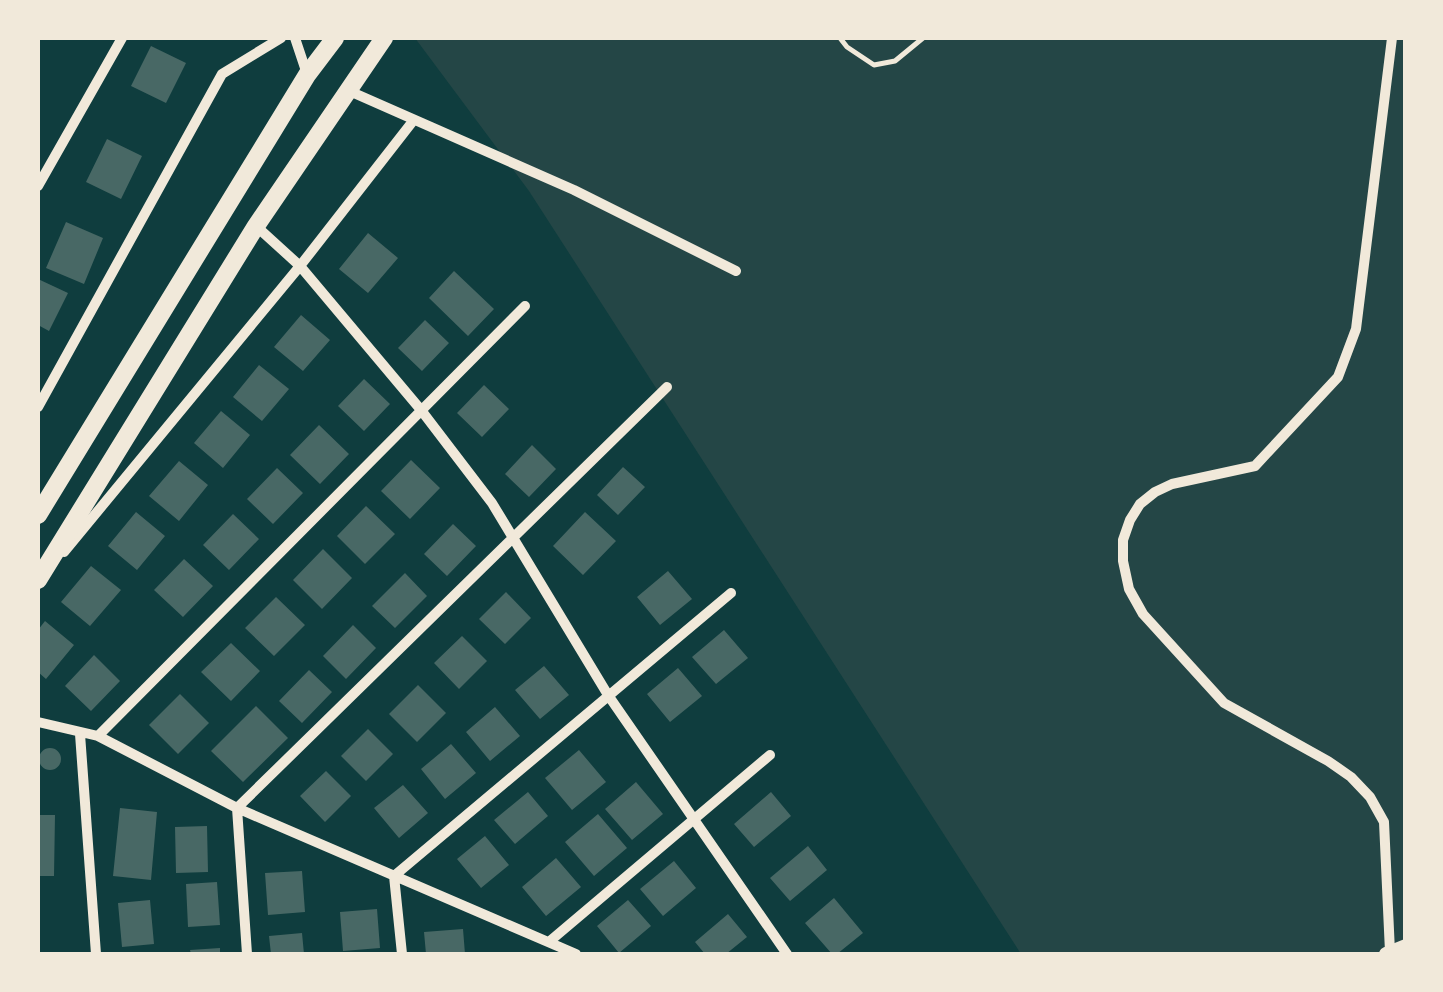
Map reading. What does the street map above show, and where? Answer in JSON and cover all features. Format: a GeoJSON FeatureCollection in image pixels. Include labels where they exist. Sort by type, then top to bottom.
{"type":"FeatureCollection","features":[{"type":"Feature","properties":{"kind":"main road"},"geometry":{"type":"LineString","coordinates":[[38,515],[307,75],[335,38]]}},
{"type":"Feature","properties":{"kind":"main road"},"geometry":{"type":"LineString","coordinates":[[38,582],[256,226],[384,38]]}},
{"type":"Feature","properties":{"kind":"street"},"geometry":{"type":"LineString","coordinates":[[38,186],[122,38]]}},
{"type":"Feature","properties":{"kind":"street"},"geometry":{"type":"LineString","coordinates":[[38,407],[222,74],[280,38]]}},
{"type":"Feature","properties":{"kind":"street"},"geometry":{"type":"LineString","coordinates":[[295,38],[307,75]]}},
{"type":"Feature","properties":{"kind":"street"},"geometry":{"type":"LineString","coordinates":[[1392,38],[1356,329],[1338,377],[1255,466],[1172,484],[1140,504],[1123,540],[1123,561],[1129,589],[1143,614],[1224,703],[1328,761],[1351,777],[1370,798],[1384,822],[1388,953],[1406,946]]}},
{"type":"Feature","properties":{"kind":"street"},"geometry":{"type":"LineString","coordinates":[[347,89],[413,122],[574,190],[736,272]]}},
{"type":"Feature","properties":{"kind":"street"},"geometry":{"type":"LineString","coordinates":[[38,582],[300,266],[413,122]]}},
{"type":"Feature","properties":{"kind":"street"},"geometry":{"type":"LineString","coordinates":[[256,226],[300,266],[492,503],[608,694],[788,954]]}},
{"type":"Feature","properties":{"kind":"street"},"geometry":{"type":"LineString","coordinates":[[98,736],[525,306]]}},
{"type":"Feature","properties":{"kind":"street"},"geometry":{"type":"LineString","coordinates":[[237,808],[667,387]]}},
{"type":"Feature","properties":{"kind":"street"},"geometry":{"type":"LineString","coordinates":[[394,876],[731,593]]}},
{"type":"Feature","properties":{"kind":"street"},"geometry":{"type":"LineString","coordinates":[[38,722],[98,736],[237,808],[576,954]]}},
{"type":"Feature","properties":{"kind":"street"},"geometry":{"type":"LineString","coordinates":[[80,734],[96,954]]}},
{"type":"Feature","properties":{"kind":"street"},"geometry":{"type":"LineString","coordinates":[[550,941],[770,755]]}},
{"type":"Feature","properties":{"kind":"street"},"geometry":{"type":"LineString","coordinates":[[237,808],[248,954]]}},
{"type":"Feature","properties":{"kind":"street"},"geometry":{"type":"LineString","coordinates":[[394,876],[402,954]]}},
{"type":"Feature","properties":{"kind":"street"},"geometry":{"type":"LineString","coordinates":[[550,941],[552,954]]}},
{"type":"Feature","properties":{"kind":"lane"},"geometry":{"type":"LineString","coordinates":[[840,38],[874,64],[895,61],[923,38]]}},
{"type":"Feature","properties":{"kind":"shaded area"},"geometry":{"type":"Polygon","coordinates":[[[415,38],[1405,38],[1405,954],[1021,954],[529,191],[415,38]]]}},
{"type":"Feature","properties":{"kind":"building"},"geometry":{"type":"Polygon","coordinates":[[[151,46],[186,63],[166,103],[131,86],[151,46]]]}},
{"type":"Feature","properties":{"kind":"building"},"geometry":{"type":"Polygon","coordinates":[[[107,139],[142,156],[121,199],[86,182],[107,139]]]}},
{"type":"Feature","properties":{"kind":"building"},"geometry":{"type":"Polygon","coordinates":[[[66,222],[103,238],[84,284],[46,268],[66,222]]]}},
{"type":"Feature","properties":{"kind":"building"},"geometry":{"type":"Polygon","coordinates":[[[368,233],[398,258],[368,293],[339,269],[368,233]]]}},
{"type":"Feature","properties":{"kind":"building"},"geometry":{"type":"Polygon","coordinates":[[[454,271],[494,309],[468,336],[429,298],[454,271]]]}},
{"type":"Feature","properties":{"kind":"building"},"geometry":{"type":"Polygon","coordinates":[[[38,279],[68,293],[49,331],[38,325],[38,279]]]}},
{"type":"Feature","properties":{"kind":"building"},"geometry":{"type":"Polygon","coordinates":[[[301,315],[330,340],[303,371],[274,347],[301,315]]]}},
{"type":"Feature","properties":{"kind":"building"},"geometry":{"type":"Polygon","coordinates":[[[425,320],[449,343],[422,371],[398,348],[425,320]]]}},
{"type":"Feature","properties":{"kind":"building"},"geometry":{"type":"Polygon","coordinates":[[[259,365],[289,389],[262,421],[233,397],[259,365]]]}},
{"type":"Feature","properties":{"kind":"building"},"geometry":{"type":"Polygon","coordinates":[[[364,379],[390,404],[364,431],[338,406],[364,379]]]}},
{"type":"Feature","properties":{"kind":"building"},"geometry":{"type":"Polygon","coordinates":[[[484,385],[509,409],[482,437],[457,413],[484,385]]]}},
{"type":"Feature","properties":{"kind":"building"},"geometry":{"type":"Polygon","coordinates":[[[221,411],[250,435],[223,468],[194,443],[221,411]]]}},
{"type":"Feature","properties":{"kind":"building"},"geometry":{"type":"Polygon","coordinates":[[[319,425],[349,454],[320,484],[290,455],[319,425]]]}},
{"type":"Feature","properties":{"kind":"building"},"geometry":{"type":"Polygon","coordinates":[[[532,445],[556,469],[529,497],[505,474],[532,445]]]}},
{"type":"Feature","properties":{"kind":"building"},"geometry":{"type":"Polygon","coordinates":[[[411,460],[440,488],[410,519],[381,491],[411,460]]]}},
{"type":"Feature","properties":{"kind":"building"},"geometry":{"type":"Polygon","coordinates":[[[179,461],[208,485],[179,521],[149,496],[179,461]]]}},
{"type":"Feature","properties":{"kind":"building"},"geometry":{"type":"Polygon","coordinates":[[[623,467],[645,487],[618,515],[597,495],[623,467]]]}},
{"type":"Feature","properties":{"kind":"building"},"geometry":{"type":"Polygon","coordinates":[[[277,468],[303,493],[273,524],[247,499],[277,468]]]}},
{"type":"Feature","properties":{"kind":"building"},"geometry":{"type":"Polygon","coordinates":[[[366,506],[395,534],[365,564],[337,536],[366,506]]]}},
{"type":"Feature","properties":{"kind":"building"},"geometry":{"type":"Polygon","coordinates":[[[136,512],[165,536],[137,570],[108,546],[136,512]]]}},
{"type":"Feature","properties":{"kind":"building"},"geometry":{"type":"Polygon","coordinates":[[[585,512],[616,541],[583,575],[553,546],[585,512]]]}},
{"type":"Feature","properties":{"kind":"building"},"geometry":{"type":"Polygon","coordinates":[[[233,514],[259,539],[229,570],[203,545],[233,514]]]}},
{"type":"Feature","properties":{"kind":"building"},"geometry":{"type":"Polygon","coordinates":[[[453,524],[476,546],[447,576],[424,554],[453,524]]]}},
{"type":"Feature","properties":{"kind":"building"},"geometry":{"type":"Polygon","coordinates":[[[323,549],[352,578],[322,609],[293,580],[323,549]]]}},
{"type":"Feature","properties":{"kind":"building"},"geometry":{"type":"Polygon","coordinates":[[[184,559],[213,586],[183,617],[154,590],[184,559]]]}},
{"type":"Feature","properties":{"kind":"building"},"geometry":{"type":"Polygon","coordinates":[[[91,566],[121,590],[90,626],[61,602],[91,566]]]}},
{"type":"Feature","properties":{"kind":"building"},"geometry":{"type":"Polygon","coordinates":[[[668,571],[692,599],[660,625],[637,597],[668,571]]]}},
{"type":"Feature","properties":{"kind":"building"},"geometry":{"type":"Polygon","coordinates":[[[405,573],[427,596],[395,628],[372,606],[405,573]]]}},
{"type":"Feature","properties":{"kind":"building"},"geometry":{"type":"Polygon","coordinates":[[[506,592],[531,618],[505,644],[479,619],[506,592]]]}},
{"type":"Feature","properties":{"kind":"building"},"geometry":{"type":"Polygon","coordinates":[[[276,597],[305,625],[274,656],[245,628],[276,597]]]}},
{"type":"Feature","properties":{"kind":"building"},"geometry":{"type":"Polygon","coordinates":[[[45,621],[74,645],[46,679],[38,672],[38,630],[45,621]]]}},
{"type":"Feature","properties":{"kind":"building"},"geometry":{"type":"Polygon","coordinates":[[[353,625],[376,648],[346,679],[323,656],[353,625]]]}},
{"type":"Feature","properties":{"kind":"building"},"geometry":{"type":"Polygon","coordinates":[[[724,630],[748,658],[716,684],[692,657],[724,630]]]}},
{"type":"Feature","properties":{"kind":"building"},"geometry":{"type":"Polygon","coordinates":[[[462,636],[487,661],[459,689],[434,663],[462,636]]]}},
{"type":"Feature","properties":{"kind":"building"},"geometry":{"type":"Polygon","coordinates":[[[231,643],[260,671],[231,701],[201,672],[231,643]]]}},
{"type":"Feature","properties":{"kind":"building"},"geometry":{"type":"Polygon","coordinates":[[[94,655],[120,681],[91,711],[65,686],[94,655]]]}},
{"type":"Feature","properties":{"kind":"building"},"geometry":{"type":"Polygon","coordinates":[[[544,666],[569,695],[540,719],[515,690],[544,666]]]}},
{"type":"Feature","properties":{"kind":"building"},"geometry":{"type":"Polygon","coordinates":[[[678,668],[702,696],[670,722],[647,694],[678,668]]]}},
{"type":"Feature","properties":{"kind":"building"},"geometry":{"type":"Polygon","coordinates":[[[309,670],[332,692],[302,723],[279,701],[309,670]]]}},
{"type":"Feature","properties":{"kind":"building"},"geometry":{"type":"Polygon","coordinates":[[[418,685],[446,713],[417,742],[389,714],[418,685]]]}},
{"type":"Feature","properties":{"kind":"building"},"geometry":{"type":"Polygon","coordinates":[[[180,694],[209,723],[178,754],[149,725],[180,694]]]}},
{"type":"Feature","properties":{"kind":"building"},"geometry":{"type":"Polygon","coordinates":[[[256,706],[288,738],[243,782],[211,751],[256,706]]]}},
{"type":"Feature","properties":{"kind":"building"},"geometry":{"type":"Polygon","coordinates":[[[495,707],[520,736],[490,761],[466,732],[495,707]]]}},
{"type":"Feature","properties":{"kind":"building"},"geometry":{"type":"Polygon","coordinates":[[[368,729],[393,754],[366,781],[341,756],[368,729]]]}},
{"type":"Feature","properties":{"kind":"building"},"geometry":{"type":"Polygon","coordinates":[[[451,744],[476,773],[445,799],[421,769],[451,744]]]}},
{"type":"Feature","properties":{"kind":"building"},"geometry":{"type":"Polygon","coordinates":[[[50,748],[61,759],[50,770],[39,759],[50,748]]]}},
{"type":"Feature","properties":{"kind":"building"},"geometry":{"type":"Polygon","coordinates":[[[579,750],[606,782],[572,810],[545,778],[579,750]]]}},
{"type":"Feature","properties":{"kind":"building"},"geometry":{"type":"Polygon","coordinates":[[[326,771],[351,796],[325,822],[300,796],[326,771]]]}},
{"type":"Feature","properties":{"kind":"building"},"geometry":{"type":"Polygon","coordinates":[[[636,782],[663,814],[632,840],[605,809],[636,782]]]}},
{"type":"Feature","properties":{"kind":"building"},"geometry":{"type":"Polygon","coordinates":[[[403,785],[428,813],[399,838],[374,808],[403,785]]]}},
{"type":"Feature","properties":{"kind":"building"},"geometry":{"type":"Polygon","coordinates":[[[528,792],[548,816],[515,844],[494,820],[528,792]]]}},
{"type":"Feature","properties":{"kind":"building"},"geometry":{"type":"Polygon","coordinates":[[[771,792],[791,816],[754,847],[734,824],[771,792]]]}},
{"type":"Feature","properties":{"kind":"building"},"geometry":{"type":"Polygon","coordinates":[[[120,808],[157,812],[151,880],[113,876],[120,808]]]}},
{"type":"Feature","properties":{"kind":"building"},"geometry":{"type":"Polygon","coordinates":[[[598,814],[627,848],[594,876],[565,842],[598,814]]]}},
{"type":"Feature","properties":{"kind":"building"},"geometry":{"type":"Polygon","coordinates":[[[38,815],[55,815],[54,876],[38,876],[38,815]]]}},
{"type":"Feature","properties":{"kind":"building"},"geometry":{"type":"Polygon","coordinates":[[[207,826],[208,872],[176,873],[175,827],[207,826]]]}},
{"type":"Feature","properties":{"kind":"building"},"geometry":{"type":"Polygon","coordinates":[[[485,836],[509,865],[481,888],[457,859],[485,836]]]}},
{"type":"Feature","properties":{"kind":"building"},"geometry":{"type":"Polygon","coordinates":[[[808,846],[827,870],[790,901],[770,878],[808,846]]]}},
{"type":"Feature","properties":{"kind":"building"},"geometry":{"type":"Polygon","coordinates":[[[556,858],[581,887],[546,916],[522,887],[556,858]]]}},
{"type":"Feature","properties":{"kind":"building"},"geometry":{"type":"Polygon","coordinates":[[[674,861],[696,888],[663,916],[640,889],[674,861]]]}},
{"type":"Feature","properties":{"kind":"building"},"geometry":{"type":"Polygon","coordinates":[[[302,871],[305,912],[268,915],[265,873],[302,871]]]}},
{"type":"Feature","properties":{"kind":"building"},"geometry":{"type":"Polygon","coordinates":[[[217,882],[220,925],[188,927],[186,884],[217,882]]]}},
{"type":"Feature","properties":{"kind":"building"},"geometry":{"type":"Polygon","coordinates":[[[834,898],[863,933],[837,954],[832,954],[805,923],[834,898]]]}},
{"type":"Feature","properties":{"kind":"building"},"geometry":{"type":"Polygon","coordinates":[[[150,900],[154,944],[122,947],[118,903],[150,900]]]}},
{"type":"Feature","properties":{"kind":"building"},"geometry":{"type":"Polygon","coordinates":[[[628,900],[651,926],[619,953],[597,926],[628,900]]]}},
{"type":"Feature","properties":{"kind":"building"},"geometry":{"type":"Polygon","coordinates":[[[377,909],[380,948],[343,951],[340,912],[377,909]]]}},
{"type":"Feature","properties":{"kind":"building"},"geometry":{"type":"Polygon","coordinates":[[[728,914],[747,937],[726,954],[705,954],[695,942],[728,914]]]}},
{"type":"Feature","properties":{"kind":"building"},"geometry":{"type":"Polygon","coordinates":[[[463,929],[465,954],[426,954],[424,932],[463,929]]]}},
{"type":"Feature","properties":{"kind":"building"},"geometry":{"type":"Polygon","coordinates":[[[302,933],[304,954],[271,954],[269,936],[302,933]]]}},
{"type":"Feature","properties":{"kind":"building"},"geometry":{"type":"Polygon","coordinates":[[[220,948],[220,954],[191,954],[190,950],[220,948]]]}}]}
